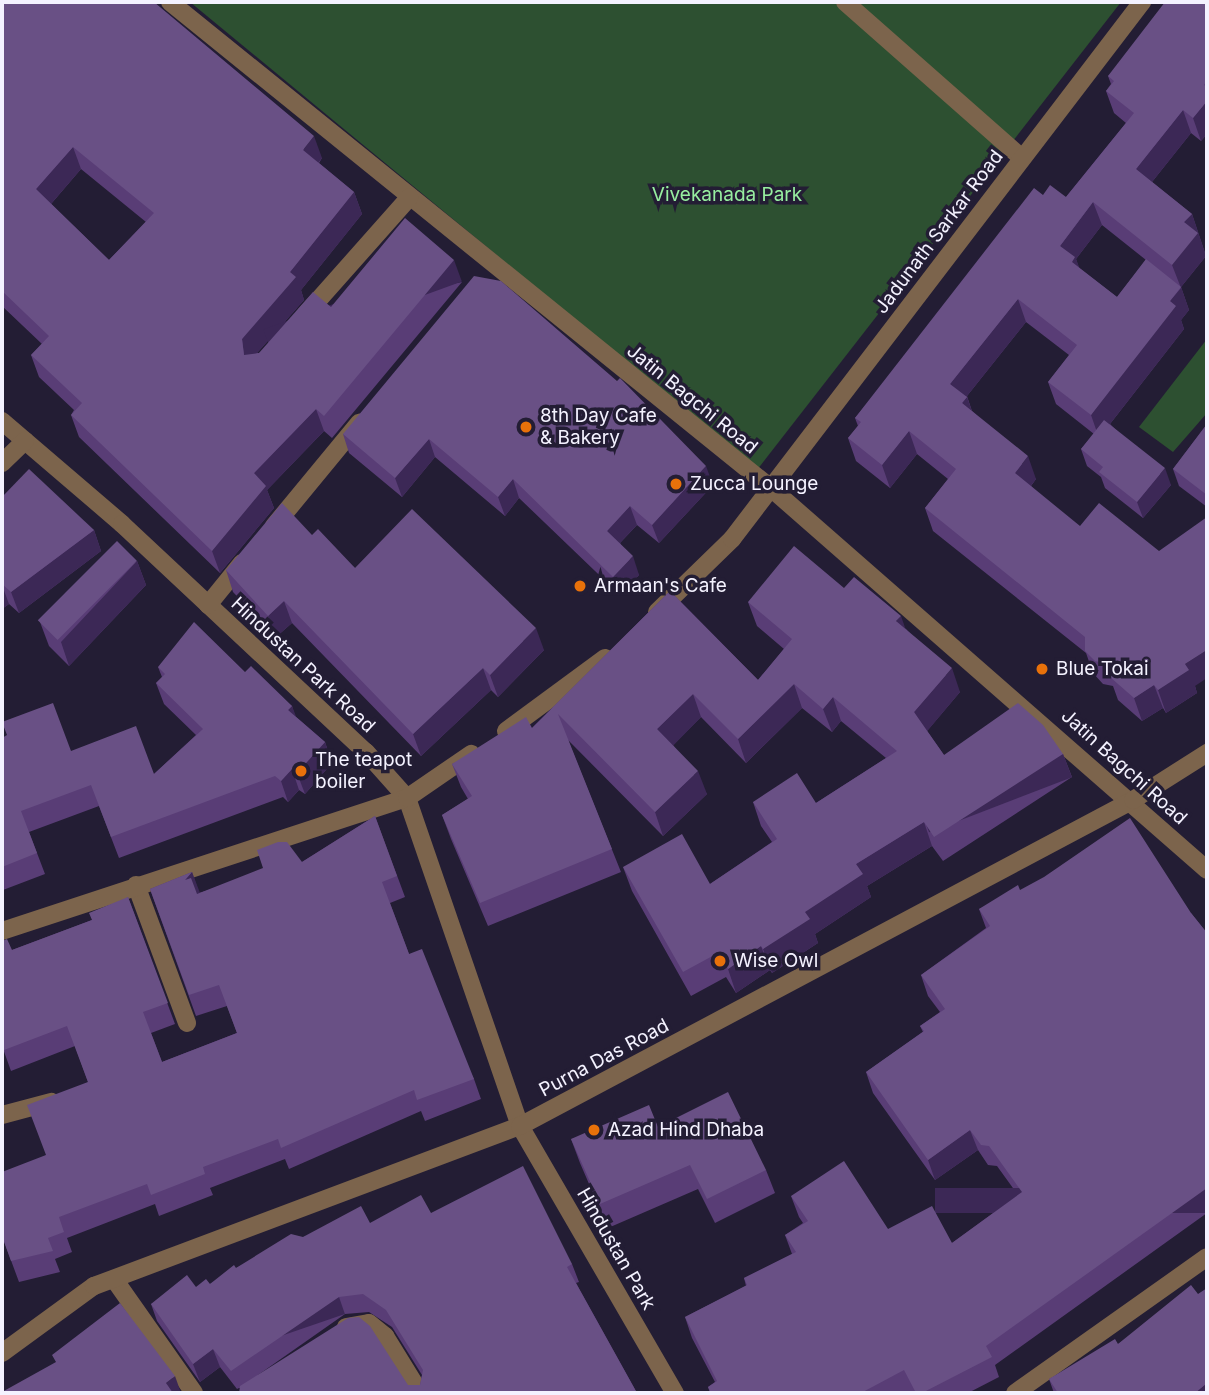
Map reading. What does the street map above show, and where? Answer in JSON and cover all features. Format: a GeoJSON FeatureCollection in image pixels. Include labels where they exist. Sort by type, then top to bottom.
{"type":"FeatureCollection","features":[{"type":"Feature","properties":{"kind":"street","name":"Jatin Bagchi Road"},"geometry":{"type":"LineString","coordinates":[[170,2],[408,198],[486,270],[772,489],[1133,800],[1207,870]]}},
{"type":"Feature","properties":{"kind":"street"},"geometry":{"type":"LineString","coordinates":[[845,2],[1021,157]]}},
{"type":"Feature","properties":{"kind":"street","name":"Jadunath Sarkar Road"},"geometry":{"type":"LineString","coordinates":[[641,626],[732,540],[1021,157],[1142,2]]}},
{"type":"Feature","properties":{"kind":"street"},"geometry":{"type":"LineString","coordinates":[[294,328],[408,198]]}},
{"type":"Feature","properties":{"kind":"street"},"geometry":{"type":"LineString","coordinates":[[208,605],[367,413]]}},
{"type":"Feature","properties":{"kind":"street","name":"Hindustan Park Road"},"geometry":{"type":"LineString","coordinates":[[2,421],[208,605],[366,752],[407,798],[520,1126]]}},
{"type":"Feature","properties":{"kind":"street"},"geometry":{"type":"LineString","coordinates":[[2,463],[25,441]]}},
{"type":"Feature","properties":{"kind":"street"},"geometry":{"type":"LineString","coordinates":[[2,931],[407,798],[532,713],[622,643]]}},
{"type":"Feature","properties":{"kind":"street","name":"Purna Das Road"},"geometry":{"type":"LineString","coordinates":[[2,1353],[94,1286],[520,1126],[1133,800],[1207,754]]}},
{"type":"Feature","properties":{"kind":"street"},"geometry":{"type":"LineString","coordinates":[[136,885],[187,1023]]}},
{"type":"Feature","properties":{"kind":"street"},"geometry":{"type":"LineString","coordinates":[[2,1115],[66,1099]]}},
{"type":"Feature","properties":{"kind":"street","name":"Hindustan Park"},"geometry":{"type":"LineString","coordinates":[[520,1126],[676,1393]]}},
{"type":"Feature","properties":{"kind":"street"},"geometry":{"type":"LineString","coordinates":[[1026,1390],[1207,1257]]}},
{"type":"Feature","properties":{"kind":"street"},"geometry":{"type":"LineString","coordinates":[[114,1279],[194,1393]]}},
{"type":"Feature","properties":{"kind":"street"},"geometry":{"type":"LineString","coordinates":[[330,1338],[351,1324],[369,1323],[385,1336],[420,1393]]}},
{"type":"Feature","properties":{"kind":"green space","name":"Vivekanada Park"},"geometry":{"type":"Polygon","coordinates":[[[190,2],[1121,2],[757,470],[190,2]]]}},
{"type":"Feature","properties":{"kind":"green space"},"geometry":{"type":"Polygon","coordinates":[[[1207,339],[1207,413],[1173,452],[1139,427],[1207,339]]]}},
{"type":"Feature","properties":{"kind":"building"},"geometry":{"type":"Polygon","coordinates":[[[2,2],[154,2],[314,136],[303,150],[354,192],[290,272],[296,277],[242,339],[244,355],[259,353],[313,292],[331,307],[405,218],[454,260],[324,416],[316,409],[254,473],[266,486],[212,551],[71,415],[82,403],[31,355],[49,336],[2,291],[2,2]],[[73,147],[36,189],[109,260],[154,213],[73,147]]]}},
{"type":"Feature","properties":{"kind":"building"},"geometry":{"type":"Polygon","coordinates":[[[1165,2],[1207,2],[1207,81],[1204,85],[1207,87],[1207,101],[1193,118],[1183,110],[1136,169],[1192,214],[1184,222],[1198,233],[1172,265],[1093,202],[1060,246],[1075,257],[1072,262],[1117,297],[1146,259],[1181,287],[1170,301],[1176,306],[1091,415],[1048,382],[1077,345],[1018,299],[950,384],[967,397],[962,403],[1028,456],[1015,473],[1080,526],[1099,503],[1159,551],[1207,517],[1207,650],[1185,664],[1189,670],[1158,690],[1154,685],[1134,698],[1110,677],[1107,664],[1095,661],[1085,651],[1085,637],[925,508],[956,469],[909,431],[882,465],[848,438],[861,422],[855,418],[1034,188],[1043,195],[1050,185],[1066,197],[1134,113],[1106,91],[1114,81],[1108,76],[1165,2]]]}},
{"type":"Feature","properties":{"kind":"building"},"geometry":{"type":"Polygon","coordinates":[[[474,276],[501,281],[617,381],[620,378],[706,466],[652,525],[630,506],[607,531],[633,556],[613,577],[513,479],[498,497],[429,439],[395,478],[343,434],[474,276]]]}},
{"type":"Feature","properties":{"kind":"building"},"geometry":{"type":"Polygon","coordinates":[[[1104,420],[1165,468],[1137,502],[1099,472],[1103,467],[1081,449],[1104,420]]]}},
{"type":"Feature","properties":{"kind":"building"},"geometry":{"type":"Polygon","coordinates":[[[1207,424],[1207,495],[1173,469],[1207,424]]]}},
{"type":"Feature","properties":{"kind":"building"},"geometry":{"type":"Polygon","coordinates":[[[29,469],[94,530],[11,592],[2,584],[2,497],[29,469]]]}},
{"type":"Feature","properties":{"kind":"building"},"geometry":{"type":"Polygon","coordinates":[[[282,503],[312,535],[318,529],[355,568],[412,509],[536,628],[490,675],[483,668],[413,734],[284,601],[268,616],[226,570],[282,503]]]}},
{"type":"Feature","properties":{"kind":"building"},"geometry":{"type":"Polygon","coordinates":[[[117,541],[137,561],[58,640],[38,620],[117,541]]]}},
{"type":"Feature","properties":{"kind":"building"},"geometry":{"type":"Polygon","coordinates":[[[794,546],[844,588],[854,577],[901,616],[896,621],[952,668],[914,712],[944,755],[1018,703],[1043,725],[1063,754],[934,837],[924,822],[856,864],[863,874],[805,912],[810,919],[763,949],[761,946],[728,969],[718,953],[683,972],[623,867],[682,834],[710,884],[777,839],[753,802],[797,773],[816,803],[897,751],[833,697],[823,709],[794,684],[738,739],[693,694],[657,729],[698,771],[655,812],[558,714],[612,849],[480,903],[442,815],[472,796],[452,764],[526,717],[532,728],[670,591],[758,680],[792,639],[748,602],[794,546]]]}},
{"type":"Feature","properties":{"kind":"building"},"geometry":{"type":"Polygon","coordinates":[[[194,622],[245,672],[251,666],[292,706],[288,710],[325,742],[297,773],[292,769],[281,781],[275,776],[111,837],[91,785],[21,811],[37,853],[2,867],[2,738],[7,735],[2,722],[53,703],[71,751],[136,726],[154,774],[203,729],[156,683],[165,674],[158,667],[194,622]]]}},
{"type":"Feature","properties":{"kind":"building"},"geometry":{"type":"Polygon","coordinates":[[[375,816],[397,876],[382,882],[409,954],[422,949],[474,1079],[417,1100],[414,1090],[281,1148],[278,1139],[203,1167],[205,1174],[151,1195],[147,1184],[59,1217],[64,1232],[48,1238],[53,1251],[11,1261],[2,1236],[2,1172],[46,1155],[27,1105],[88,1082],[67,1026],[4,1050],[2,941],[7,939],[12,950],[92,920],[89,913],[128,897],[168,1003],[143,1012],[162,1062],[237,1033],[219,985],[189,995],[150,889],[192,872],[185,880],[191,878],[197,894],[263,868],[257,850],[278,842],[287,842],[302,862],[375,816]]]}},
{"type":"Feature","properties":{"kind":"building"},"geometry":{"type":"Polygon","coordinates":[[[1130,818],[1191,913],[1207,933],[1207,1188],[986,1346],[992,1357],[922,1393],[916,1393],[904,1370],[861,1393],[711,1393],[708,1387],[717,1381],[685,1317],[747,1285],[744,1278],[796,1252],[785,1235],[808,1221],[791,1196],[844,1161],[888,1229],[932,1206],[952,1243],[1022,1192],[989,1146],[981,1145],[970,1130],[928,1160],[866,1072],[924,1031],[920,1026],[945,1009],[921,975],[990,926],[979,909],[1018,885],[1020,890],[1044,877],[1130,818]]]}},
{"type":"Feature","properties":{"kind":"building"},"geometry":{"type":"Polygon","coordinates":[[[728,1092],[766,1170],[707,1199],[690,1165],[600,1204],[571,1139],[649,1105],[658,1127],[728,1092]]]}},
{"type":"Feature","properties":{"kind":"building"},"geometry":{"type":"Polygon","coordinates":[[[523,1166],[572,1264],[567,1267],[637,1393],[239,1393],[240,1386],[348,1318],[359,1317],[370,1326],[408,1385],[420,1385],[423,1370],[386,1310],[363,1294],[339,1297],[231,1371],[213,1349],[193,1364],[151,1304],[187,1275],[196,1287],[206,1279],[210,1284],[234,1265],[236,1268],[291,1234],[303,1237],[361,1206],[370,1223],[421,1195],[431,1213],[523,1166]]]}},
{"type":"Feature","properties":{"kind":"building"},"geometry":{"type":"Polygon","coordinates":[[[1191,1285],[1198,1294],[1207,1288],[1207,1383],[1195,1393],[1058,1393],[1049,1379],[1115,1339],[1118,1344],[1191,1285]]]}},
{"type":"Feature","properties":{"kind":"building"},"geometry":{"type":"Polygon","coordinates":[[[120,1303],[175,1376],[166,1383],[173,1393],[2,1393],[56,1362],[52,1355],[120,1303]]]}},
{"type":"Feature","properties":{"kind":"place","name":"8th Day Cafe & Bakery"},"geometry":{"type":"Point","coordinates":[526,427]}},
{"type":"Feature","properties":{"kind":"place","name":"Zucca Lounge"},"geometry":{"type":"Point","coordinates":[676,484]}},
{"type":"Feature","properties":{"kind":"place","name":"Armaan's Cafe"},"geometry":{"type":"Point","coordinates":[580,586]}},
{"type":"Feature","properties":{"kind":"place","name":"Blue Tokai"},"geometry":{"type":"Point","coordinates":[1042,669]}},
{"type":"Feature","properties":{"kind":"place","name":"The teapot boiler"},"geometry":{"type":"Point","coordinates":[301,771]}},
{"type":"Feature","properties":{"kind":"place","name":"Wise Owl"},"geometry":{"type":"Point","coordinates":[720,961]}},
{"type":"Feature","properties":{"kind":"place","name":"Azad Hind Dhaba"},"geometry":{"type":"Point","coordinates":[594,1130]}}]}
